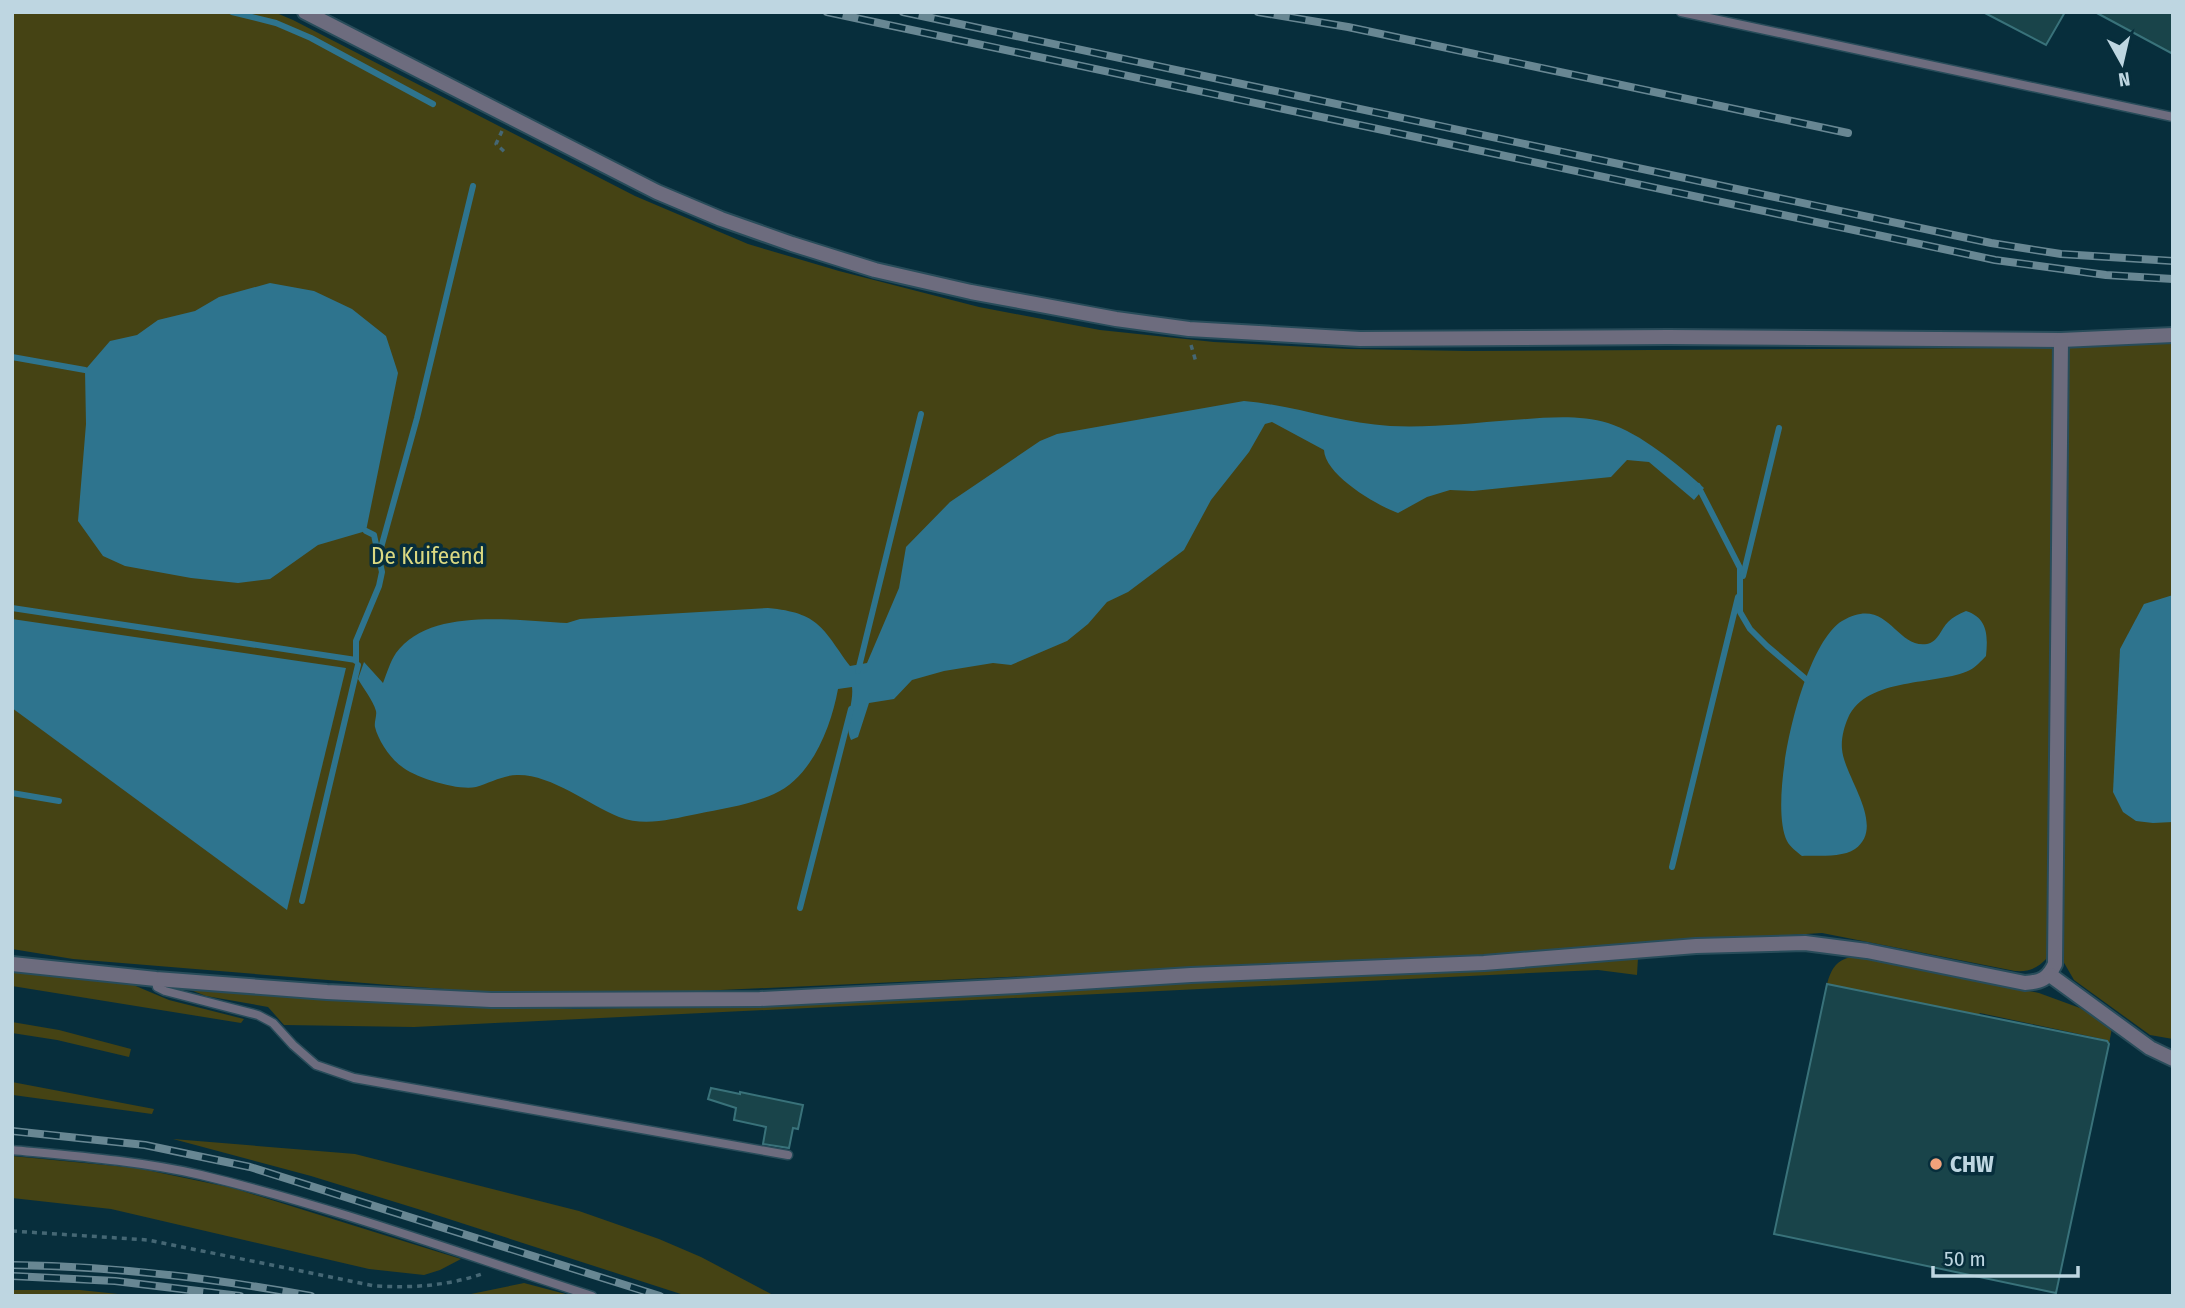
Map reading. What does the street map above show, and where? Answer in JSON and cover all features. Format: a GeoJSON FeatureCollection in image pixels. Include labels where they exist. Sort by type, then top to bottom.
{"type":"FeatureCollection","features":[{"type":"Feature","properties":{"kind":"street"},"geometry":{"type":"LineString","coordinates":[[304,12],[657,192],[721,219],[875,270],[971,292],[1116,319],[1189,329],[1360,339],[1668,337],[2061,340],[2173,335]]}},
{"type":"Feature","properties":{"kind":"street"},"geometry":{"type":"LineString","coordinates":[[12,964],[156,979],[327,992],[491,1000],[761,999],[1191,975],[1484,963],[1696,946],[1805,943],[1867,951],[2025,983],[2039,982],[2050,975],[2055,964],[2061,340]]}},
{"type":"Feature","properties":{"kind":"street"},"geometry":{"type":"LineString","coordinates":[[2050,975],[2150,1048],[2173,1059]]}},
{"type":"Feature","properties":{"kind":"lane"},"geometry":{"type":"LineString","coordinates":[[1681,12],[2173,117]]}},
{"type":"Feature","properties":{"kind":"lane"},"geometry":{"type":"LineString","coordinates":[[156,979],[157,987],[165,992],[258,1015],[273,1023],[316,1065],[354,1078],[788,1155]]}},
{"type":"Feature","properties":{"kind":"lane"},"geometry":{"type":"LineString","coordinates":[[12,1150],[127,1162],[200,1175],[265,1192],[592,1296]]}},
{"type":"Feature","properties":{"kind":"path"},"geometry":{"type":"LineString","coordinates":[[507,154],[496,144],[510,117]]}},
{"type":"Feature","properties":{"kind":"path"},"geometry":{"type":"LineString","coordinates":[[12,1231],[148,1240],[375,1286],[407,1288],[445,1284],[482,1274],[498,1264]]}},
{"type":"Feature","properties":{"kind":"green space","name":"De Kuifeend"},"geometry":{"type":"Polygon","coordinates":[[[12,12],[274,12],[635,196],[748,244],[839,271],[979,307],[1100,330],[1214,342],[1349,349],[1468,351],[2013,348],[2173,342],[2173,1039],[2150,1035],[2074,980],[2063,961],[2048,957],[2033,968],[2015,971],[1822,933],[1517,954],[634,994],[512,994],[73,959],[12,949],[12,12]]]}},
{"type":"Feature","properties":{"kind":"green space"},"geometry":{"type":"Polygon","coordinates":[[[1864,956],[2039,993],[2080,1008],[2112,1028],[2109,1044],[2107,1040],[1827,984],[1836,966],[1842,960],[1864,956]]]}},
{"type":"Feature","properties":{"kind":"green space"},"geometry":{"type":"Polygon","coordinates":[[[1638,958],[1637,975],[1598,970],[414,1027],[284,1025],[268,1007],[206,996],[183,987],[574,1009],[883,999],[1638,958]]]}},
{"type":"Feature","properties":{"kind":"green space"},"geometry":{"type":"Polygon","coordinates":[[[12,970],[131,984],[169,1000],[244,1019],[241,1023],[12,986],[12,970]]]}},
{"type":"Feature","properties":{"kind":"green space"},"geometry":{"type":"Polygon","coordinates":[[[12,1022],[59,1030],[131,1049],[129,1057],[57,1040],[12,1033],[12,1022]]]}},
{"type":"Feature","properties":{"kind":"green space"},"geometry":{"type":"Polygon","coordinates":[[[12,1082],[154,1109],[152,1114],[13,1095],[12,1082]]]}},
{"type":"Feature","properties":{"kind":"green space"},"geometry":{"type":"Polygon","coordinates":[[[173,1139],[355,1154],[579,1211],[701,1257],[775,1296],[687,1296],[311,1176],[173,1139]]]}},
{"type":"Feature","properties":{"kind":"green space"},"geometry":{"type":"Polygon","coordinates":[[[12,1156],[137,1168],[233,1188],[461,1259],[424,1275],[369,1269],[111,1209],[12,1198],[12,1156]]]}},
{"type":"Feature","properties":{"kind":"green space"},"geometry":{"type":"Polygon","coordinates":[[[524,1283],[573,1296],[445,1296],[471,1294],[524,1283]]]}},
{"type":"Feature","properties":{"kind":"green space"},"geometry":{"type":"Polygon","coordinates":[[[12,1290],[80,1290],[137,1296],[12,1296],[12,1290]]]}},
{"type":"Feature","properties":{"kind":"water"},"geometry":{"type":"Polygon","coordinates":[[[270,283],[314,291],[352,309],[386,336],[398,373],[366,531],[318,545],[270,579],[238,583],[125,566],[103,556],[78,521],[86,424],[85,370],[110,341],[137,335],[158,320],[195,311],[219,297],[270,283]]]}},
{"type":"Feature","properties":{"kind":"water"},"geometry":{"type":"Polygon","coordinates":[[[1244,401],[1390,426],[1436,426],[1548,418],[1597,420],[1620,428],[1646,442],[1704,488],[1694,500],[1649,462],[1627,460],[1611,477],[1473,491],[1450,490],[1427,497],[1398,513],[1365,496],[1342,479],[1327,460],[1324,450],[1272,422],[1265,424],[1249,452],[1211,500],[1184,550],[1128,592],[1107,602],[1088,624],[1067,641],[1011,665],[993,663],[944,671],[912,680],[894,699],[869,703],[858,737],[851,740],[848,720],[852,687],[838,689],[818,749],[799,776],[787,786],[765,798],[746,804],[668,820],[648,822],[619,817],[543,779],[530,776],[507,776],[468,788],[416,775],[397,763],[382,743],[375,727],[375,707],[358,679],[364,662],[383,683],[396,653],[411,638],[430,628],[452,622],[500,619],[567,623],[580,619],[768,608],[799,614],[818,625],[850,666],[867,663],[899,588],[906,547],[950,502],[1040,441],[1057,434],[1244,401]]]}},
{"type":"Feature","properties":{"kind":"water"},"geometry":{"type":"Polygon","coordinates":[[[2173,595],[2173,822],[2136,821],[2123,812],[2113,792],[2120,649],[2144,604],[2173,595]]]}},
{"type":"Feature","properties":{"kind":"water"},"geometry":{"type":"Polygon","coordinates":[[[1966,611],[1979,618],[1985,629],[1986,656],[1976,666],[1956,675],[1904,684],[1870,695],[1857,705],[1848,718],[1842,749],[1865,815],[1867,828],[1864,839],[1855,849],[1843,854],[1802,856],[1787,841],[1782,821],[1785,760],[1802,690],[1827,636],[1842,621],[1858,614],[1870,614],[1890,624],[1907,639],[1927,644],[1937,638],[1950,620],[1966,611]]]}},
{"type":"Feature","properties":{"kind":"water"},"geometry":{"type":"Polygon","coordinates":[[[12,619],[346,668],[287,910],[12,708],[12,619]]]}},
{"type":"Feature","properties":{"kind":"building"},"geometry":{"type":"Polygon","coordinates":[[[1983,12],[2065,12],[2046,45],[1983,12]]]}},
{"type":"Feature","properties":{"kind":"building"},"geometry":{"type":"Polygon","coordinates":[[[2095,12],[2173,12],[2173,54],[2095,12]]]}},
{"type":"Feature","properties":{"kind":"building","name":"CHW"},"geometry":{"type":"Polygon","coordinates":[[[1827,984],[2107,1041],[2109,1044],[2056,1293],[1774,1234],[1827,984]]]}},
{"type":"Feature","properties":{"kind":"building"},"geometry":{"type":"Polygon","coordinates":[[[711,1088],[803,1105],[798,1129],[793,1128],[789,1148],[763,1144],[766,1127],[734,1120],[736,1108],[708,1099],[711,1088]]]}},
{"type":"Feature","properties":{"kind":"waterway"},"geometry":{"type":"LineString","coordinates":[[232,12],[276,23],[311,38],[433,104]]}},
{"type":"Feature","properties":{"kind":"waterway"},"geometry":{"type":"LineString","coordinates":[[379,555],[417,418],[473,186]]}},
{"type":"Feature","properties":{"kind":"waterway"},"geometry":{"type":"LineString","coordinates":[[12,357],[85,370]]}},
{"type":"Feature","properties":{"kind":"waterway"},"geometry":{"type":"LineString","coordinates":[[858,671],[921,414]]}},
{"type":"Feature","properties":{"kind":"waterway"},"geometry":{"type":"LineString","coordinates":[[1743,576],[1779,428]]}},
{"type":"Feature","properties":{"kind":"waterway"},"geometry":{"type":"LineString","coordinates":[[1698,486],[1740,568],[1740,612],[1750,629],[1807,680]]}},
{"type":"Feature","properties":{"kind":"waterway"},"geometry":{"type":"LineString","coordinates":[[356,661],[356,641],[379,586],[382,572],[374,535],[366,531]]}},
{"type":"Feature","properties":{"kind":"waterway"},"geometry":{"type":"LineString","coordinates":[[1672,867],[1738,597]]}},
{"type":"Feature","properties":{"kind":"waterway"},"geometry":{"type":"LineString","coordinates":[[12,608],[356,660]]}},
{"type":"Feature","properties":{"kind":"waterway"},"geometry":{"type":"LineString","coordinates":[[302,901],[358,665]]}},
{"type":"Feature","properties":{"kind":"waterway"},"geometry":{"type":"LineString","coordinates":[[800,908],[851,709]]}},
{"type":"Feature","properties":{"kind":"waterway"},"geometry":{"type":"LineString","coordinates":[[12,793],[59,801]]}},
{"type":"Feature","properties":{"kind":"railway"},"geometry":{"type":"LineString","coordinates":[[827,12],[1995,260],[2106,275],[2173,279]]}},
{"type":"Feature","properties":{"kind":"railway"},"geometry":{"type":"LineString","coordinates":[[903,12],[1991,243],[2061,254],[2173,261]]}},
{"type":"Feature","properties":{"kind":"railway"},"geometry":{"type":"LineString","coordinates":[[1258,12],[1348,27],[1848,133]]}},
{"type":"Feature","properties":{"kind":"railway"},"geometry":{"type":"LineString","coordinates":[[12,1131],[145,1145],[250,1167],[660,1296]]}},
{"type":"Feature","properties":{"kind":"railway"},"geometry":{"type":"LineString","coordinates":[[12,1265],[162,1274],[311,1296]]}},
{"type":"Feature","properties":{"kind":"railway"},"geometry":{"type":"LineString","coordinates":[[12,1276],[115,1281],[240,1296]]}},
{"type":"Feature","properties":{"kind":"place","name":"CHW"},"geometry":{"type":"Point","coordinates":[1936,1164]}}]}
